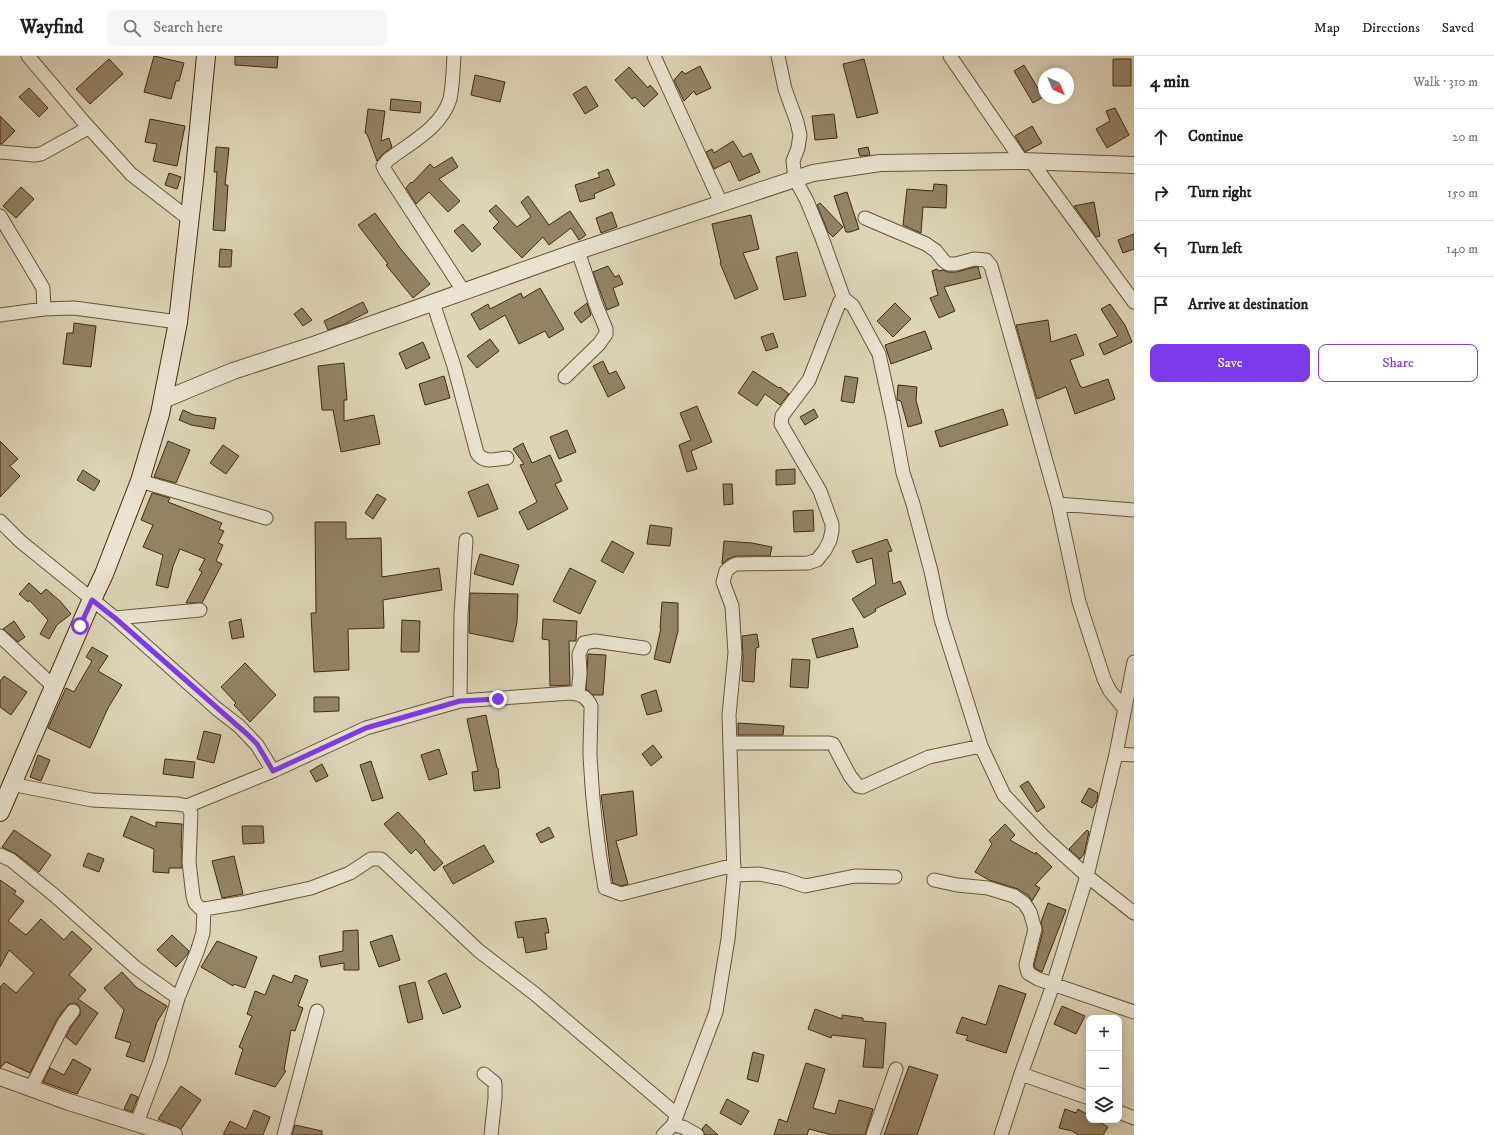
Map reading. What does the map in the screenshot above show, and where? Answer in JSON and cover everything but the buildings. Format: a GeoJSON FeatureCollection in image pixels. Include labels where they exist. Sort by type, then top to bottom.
{"type":"FeatureCollection","features":[{"type":"Feature","properties":{"kind":"main road"},"geometry":{"type":"LineString","coordinates":[[0,812],[104,574],[140,481],[160,414],[178,322],[206,56]]}},
{"type":"Feature","properties":{"kind":"street"},"geometry":{"type":"LineString","coordinates":[[28,56],[88,128],[131,174],[189,219]]}},
{"type":"Feature","properties":{"kind":"street"},"geometry":{"type":"LineString","coordinates":[[454,56],[450,99],[435,125],[388,160],[383,166],[464,292]]}},
{"type":"Feature","properties":{"kind":"street"},"geometry":{"type":"LineString","coordinates":[[654,56],[721,203]]}},
{"type":"Feature","properties":{"kind":"street"},"geometry":{"type":"LineString","coordinates":[[778,56],[785,90],[797,122],[800,135],[798,148],[793,161],[795,179],[807,201],[844,299],[852,306],[879,354],[903,473],[931,571],[941,619],[981,746],[1004,795],[1043,836],[1087,876],[1134,913]]}},
{"type":"Feature","properties":{"kind":"street"},"geometry":{"type":"LineString","coordinates":[[950,56],[1026,161],[1134,302]]}},
{"type":"Feature","properties":{"kind":"street"},"geometry":{"type":"LineString","coordinates":[[0,152],[34,155],[41,154],[88,128]]}},
{"type":"Feature","properties":{"kind":"street"},"geometry":{"type":"LineString","coordinates":[[163,400],[233,371],[316,344],[578,251],[813,173],[880,163],[1026,161],[1134,164]]}},
{"type":"Feature","properties":{"kind":"street"},"geometry":{"type":"LineString","coordinates":[[0,216],[43,288],[44,308]]}},
{"type":"Feature","properties":{"kind":"street"},"geometry":{"type":"LineString","coordinates":[[865,218],[926,244],[936,251],[948,264],[956,264],[974,259],[980,259],[986,260],[991,266],[1058,504],[1079,602],[1090,631],[1104,679],[1110,691],[1124,708]]}},
{"type":"Feature","properties":{"kind":"street"},"geometry":{"type":"LineString","coordinates":[[565,377],[600,344],[606,334],[606,329],[596,305],[578,251]]}},
{"type":"Feature","properties":{"kind":"street"},"geometry":{"type":"LineString","coordinates":[[663,1135],[675,1120],[716,1012],[728,939],[734,870],[729,716],[735,653],[732,606],[723,582],[726,571],[736,564],[792,564],[813,562],[821,555],[830,540],[832,524],[820,491],[781,424],[782,416],[809,380],[838,304],[844,299]]}},
{"type":"Feature","properties":{"kind":"street"},"geometry":{"type":"LineString","coordinates":[[433,303],[454,366],[477,453],[480,458],[487,461],[507,458]]}},
{"type":"Feature","properties":{"kind":"street"},"geometry":{"type":"LineString","coordinates":[[0,315],[44,308],[74,308],[178,322]]}},
{"type":"Feature","properties":{"kind":"street"},"geometry":{"type":"LineString","coordinates":[[140,481],[266,518]]}},
{"type":"Feature","properties":{"kind":"street"},"geometry":{"type":"LineString","coordinates":[[1058,504],[1134,510]]}},
{"type":"Feature","properties":{"kind":"street"},"geometry":{"type":"LineString","coordinates":[[0,521],[20,541],[115,618],[248,735],[257,744],[273,771]]}},
{"type":"Feature","properties":{"kind":"street"},"geometry":{"type":"LineString","coordinates":[[460,701],[461,614],[466,540]]}},
{"type":"Feature","properties":{"kind":"street"},"geometry":{"type":"LineString","coordinates":[[115,618],[200,610]]}},
{"type":"Feature","properties":{"kind":"street"},"geometry":{"type":"LineString","coordinates":[[0,636],[54,687]]}},
{"type":"Feature","properties":{"kind":"street"},"geometry":{"type":"LineString","coordinates":[[578,694],[580,654],[584,643],[595,641],[644,648]]}},
{"type":"Feature","properties":{"kind":"street"},"geometry":{"type":"LineString","coordinates":[[1001,1135],[1053,985],[1087,876],[1116,754],[1134,662]]}},
{"type":"Feature","properties":{"kind":"street"},"geometry":{"type":"LineString","coordinates":[[11,784],[92,800],[178,804],[187,806],[273,771],[366,728],[460,701],[572,693],[578,694],[589,700],[591,706],[590,753],[593,798],[599,856],[605,888],[621,894],[734,870],[784,879],[805,886],[855,876],[895,877]]}},
{"type":"Feature","properties":{"kind":"street"},"geometry":{"type":"LineString","coordinates":[[731,743],[833,744],[850,776],[860,787],[867,786],[929,757],[981,746]]}},
{"type":"Feature","properties":{"kind":"street"},"geometry":{"type":"LineString","coordinates":[[1116,754],[1134,755]]}},
{"type":"Feature","properties":{"kind":"street"},"geometry":{"type":"LineString","coordinates":[[187,806],[191,813],[189,862],[193,896],[195,903],[200,908],[204,909],[241,903],[311,888],[350,873],[371,860],[381,860],[479,951],[534,994],[683,1127],[697,1135]]}},
{"type":"Feature","properties":{"kind":"street"},"geometry":{"type":"LineString","coordinates":[[0,855],[12,860],[136,968],[178,998]]}},
{"type":"Feature","properties":{"kind":"street"},"geometry":{"type":"LineString","coordinates":[[934,880],[957,885],[988,888],[1014,896],[1024,903],[1030,912],[1035,929],[1026,966],[1026,970],[1031,976],[1053,985],[1134,1012]]}},
{"type":"Feature","properties":{"kind":"street"},"geometry":{"type":"LineString","coordinates":[[137,1123],[160,1061],[178,998],[197,952],[203,933],[204,909]]}},
{"type":"Feature","properties":{"kind":"street"},"geometry":{"type":"LineString","coordinates":[[31,1088],[64,1023],[73,1011]]}},
{"type":"Feature","properties":{"kind":"street"},"geometry":{"type":"LineString","coordinates":[[284,1135],[317,1011]]}},
{"type":"Feature","properties":{"kind":"street"},"geometry":{"type":"LineString","coordinates":[[874,1135],[896,1069]]}},
{"type":"Feature","properties":{"kind":"street"},"geometry":{"type":"LineString","coordinates":[[484,1074],[495,1083],[491,1135]]}},
{"type":"Feature","properties":{"kind":"street"},"geometry":{"type":"LineString","coordinates":[[1021,1074],[1086,1097]]}},
{"type":"Feature","properties":{"kind":"street"},"geometry":{"type":"LineString","coordinates":[[0,1077],[68,1102],[174,1135]]}},
{"type":"Feature","properties":{"kind":"street"},"geometry":{"type":"LineString","coordinates":[[1122,1113],[1134,1118]]}},
{"type":"Feature","properties":{"kind":"route"},"geometry":{"type":"LineString","coordinates":[[80,626],[92,600],[160,657],[217,709],[239,726],[257,744],[273,771],[366,728],[460,701],[498,699]]}}]}
